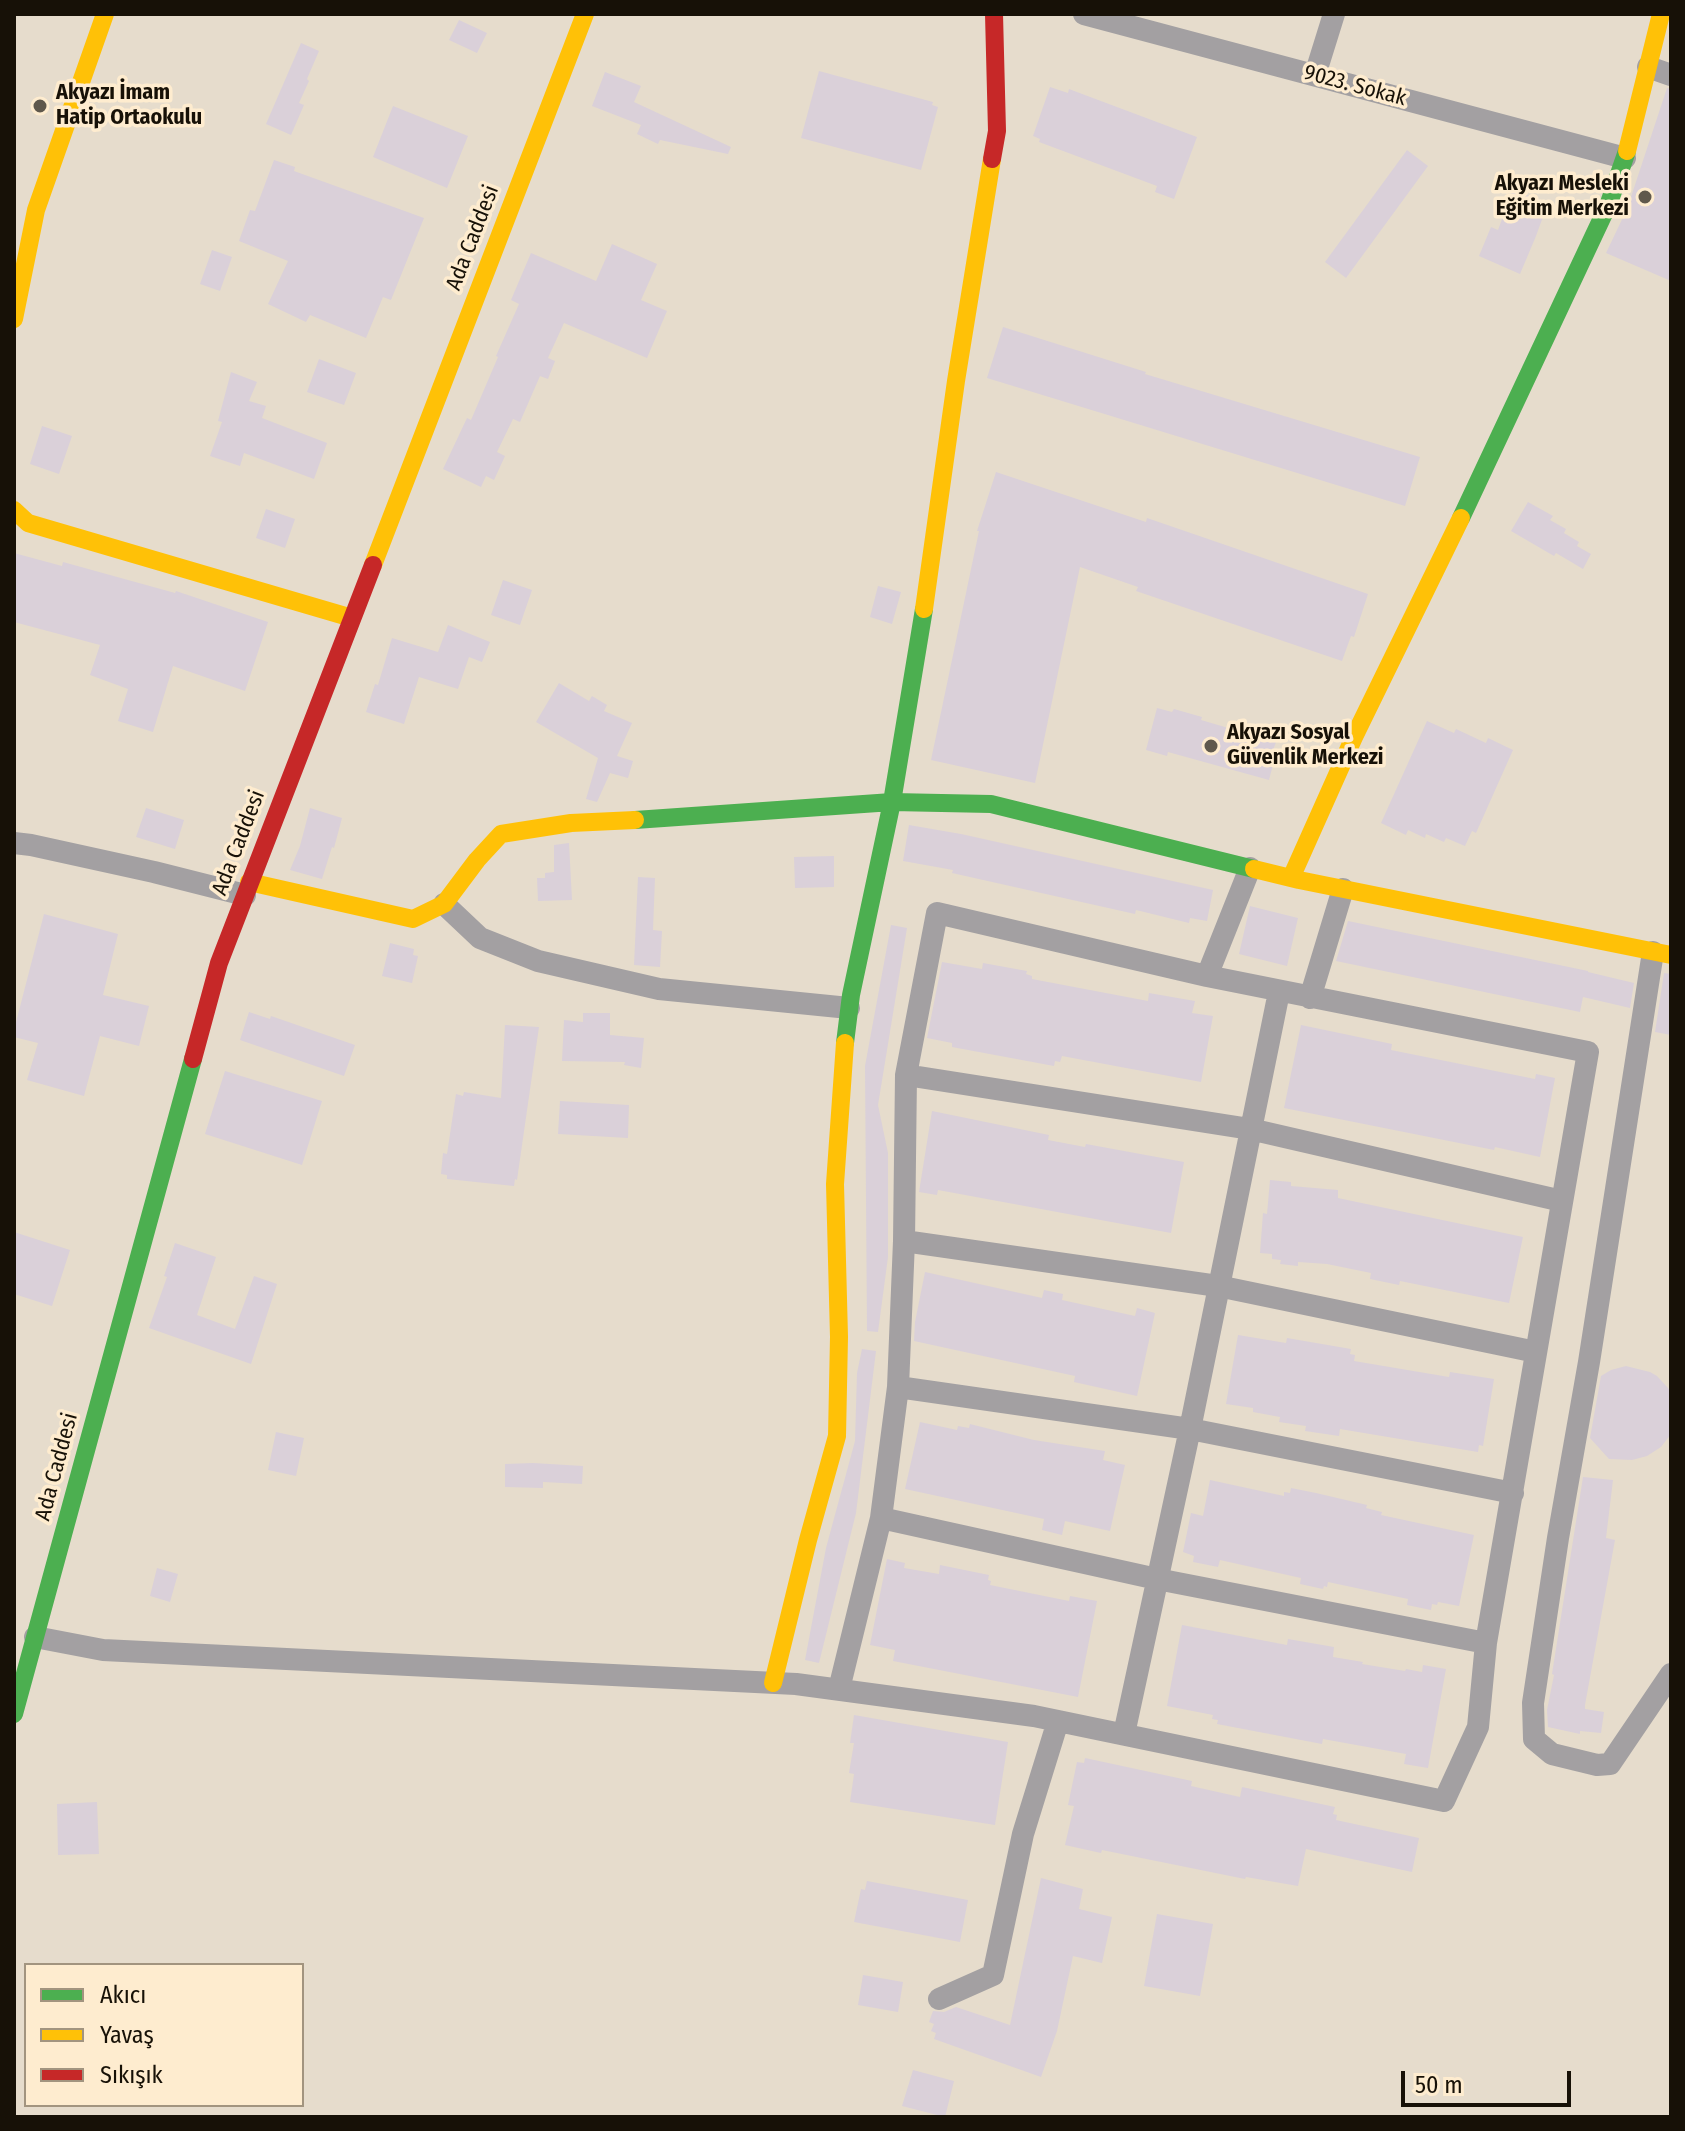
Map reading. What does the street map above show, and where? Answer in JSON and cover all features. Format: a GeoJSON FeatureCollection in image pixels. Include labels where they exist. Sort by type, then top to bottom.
{"type":"FeatureCollection","features":[{"type":"Feature","properties":{"kind":"main road"},"geometry":{"type":"LineString","coordinates":[[14,319],[36,210],[105,14]]}},
{"type":"Feature","properties":{"kind":"main road","name":"Ada Caddesi"},"geometry":{"type":"LineString","coordinates":[[14,1714],[219,963],[585,14]]}},
{"type":"Feature","properties":{"kind":"main road"},"geometry":{"type":"LineString","coordinates":[[773,1683],[837,1436],[839,1337],[835,1184],[842,1070],[849,1008],[892,802],[923,617],[956,381],[997,131],[994,14]]}},
{"type":"Feature","properties":{"kind":"main road"},"geometry":{"type":"LineString","coordinates":[[1291,878],[1354,737],[1602,217],[1625,158],[1648,67],[1653,16]]}},
{"type":"Feature","properties":{"kind":"main road"},"geometry":{"type":"LineString","coordinates":[[14,510],[28,523],[352,618]]}},
{"type":"Feature","properties":{"kind":"main road"},"geometry":{"type":"LineString","coordinates":[[247,888],[413,919],[444,904],[501,834],[571,823],[892,802],[991,804],[1291,878],[1662,954]]}},
{"type":"Feature","properties":{"kind":"street","name":"9023. Sokak"},"geometry":{"type":"LineString","coordinates":[[1084,14],[1625,158]]}},
{"type":"Feature","properties":{"kind":"street"},"geometry":{"type":"LineString","coordinates":[[1315,75],[1334,14]]}},
{"type":"Feature","properties":{"kind":"street"},"geometry":{"type":"LineString","coordinates":[[1648,67],[1671,75]]}},
{"type":"Feature","properties":{"kind":"street"},"geometry":{"type":"LineString","coordinates":[[14,843],[247,888]]}},
{"type":"Feature","properties":{"kind":"street"},"geometry":{"type":"LineString","coordinates":[[1207,976],[1250,868]]}},
{"type":"Feature","properties":{"kind":"street"},"geometry":{"type":"LineString","coordinates":[[1310,998],[1343,889]]}},
{"type":"Feature","properties":{"kind":"street"},"geometry":{"type":"LineString","coordinates":[[444,904],[480,938],[538,961],[659,989],[849,1008]]}},
{"type":"Feature","properties":{"kind":"street"},"geometry":{"type":"LineString","coordinates":[[35,1637],[103,1650],[773,1683],[839,1689],[1058,1721],[1444,1801],[1478,1727],[1486,1643],[1588,1052],[1279,992],[937,913],[906,1075],[898,1387],[881,1518],[839,1689]]}},
{"type":"Feature","properties":{"kind":"street"},"geometry":{"type":"LineString","coordinates":[[1662,954],[1558,1538],[1533,1703],[1534,1739],[1552,1754],[1597,1765],[1610,1764],[1671,1674]]}},
{"type":"Feature","properties":{"kind":"street"},"geometry":{"type":"LineString","coordinates":[[1124,1734],[1279,992]]}},
{"type":"Feature","properties":{"kind":"street"},"geometry":{"type":"LineString","coordinates":[[906,1075],[1250,1129],[1562,1201]]}},
{"type":"Feature","properties":{"kind":"street"},"geometry":{"type":"LineString","coordinates":[[904,1241],[1218,1286],[1536,1352]]}},
{"type":"Feature","properties":{"kind":"street"},"geometry":{"type":"LineString","coordinates":[[898,1387],[1190,1429],[1513,1493]]}},
{"type":"Feature","properties":{"kind":"street"},"geometry":{"type":"LineString","coordinates":[[881,1518],[1157,1579],[1486,1643]]}},
{"type":"Feature","properties":{"kind":"street"},"geometry":{"type":"LineString","coordinates":[[939,1999],[993,1975],[1023,1834],[1058,1721]]}},
{"type":"Feature","properties":{"kind":"building"},"geometry":{"type":"Polygon","coordinates":[[[459,20],[487,33],[477,53],[449,40],[459,20]]]}},
{"type":"Feature","properties":{"kind":"building"},"geometry":{"type":"Polygon","coordinates":[[[301,43],[319,51],[299,103],[304,105],[291,135],[266,124],[301,43]]]}},
{"type":"Feature","properties":{"kind":"building"},"geometry":{"type":"Polygon","coordinates":[[[819,71],[933,102],[932,105],[938,107],[921,170],[801,138],[819,71]]]}},
{"type":"Feature","properties":{"kind":"building"},"geometry":{"type":"Polygon","coordinates":[[[605,72],[641,86],[634,102],[731,147],[728,154],[660,140],[658,144],[637,134],[641,125],[592,106],[605,72]]]}},
{"type":"Feature","properties":{"kind":"building"},"geometry":{"type":"Polygon","coordinates":[[[1050,87],[1068,93],[1069,89],[1197,137],[1174,199],[1155,192],[1157,186],[1039,142],[1040,139],[1033,136],[1050,87]]]}},
{"type":"Feature","properties":{"kind":"building","name":"Akyazı Mesleki Eğitim Merkezi"},"geometry":{"type":"Polygon","coordinates":[[[1667,88],[1671,89],[1671,281],[1606,253],[1627,209],[1667,88]]]}},
{"type":"Feature","properties":{"kind":"building"},"geometry":{"type":"Polygon","coordinates":[[[393,106],[468,136],[447,188],[373,157],[393,106]]]}},
{"type":"Feature","properties":{"kind":"building"},"geometry":{"type":"Polygon","coordinates":[[[1407,150],[1428,166],[1346,278],[1325,262],[1407,150]]]}},
{"type":"Feature","properties":{"kind":"building"},"geometry":{"type":"Polygon","coordinates":[[[274,160],[295,167],[294,171],[424,218],[391,300],[383,297],[366,338],[310,315],[306,322],[268,304],[288,261],[239,241],[250,210],[255,211],[274,160]]]}},
{"type":"Feature","properties":{"kind":"building"},"geometry":{"type":"Polygon","coordinates":[[[1513,190],[1548,203],[1520,274],[1479,256],[1491,227],[1498,230],[1513,190]]]}},
{"type":"Feature","properties":{"kind":"building"},"geometry":{"type":"Polygon","coordinates":[[[612,244],[657,264],[641,300],[667,311],[647,358],[564,323],[548,358],[555,361],[548,379],[540,376],[520,422],[513,419],[497,452],[505,456],[494,480],[486,476],[481,487],[443,469],[467,418],[471,420],[498,357],[519,304],[511,300],[531,253],[596,281],[612,244]]]}},
{"type":"Feature","properties":{"kind":"building"},"geometry":{"type":"Polygon","coordinates":[[[212,250],[232,257],[220,291],[200,284],[212,250]]]}},
{"type":"Feature","properties":{"kind":"building"},"geometry":{"type":"Polygon","coordinates":[[[1003,327],[1145,374],[1420,457],[1405,506],[987,378],[1003,327]]]}},
{"type":"Feature","properties":{"kind":"building"},"geometry":{"type":"Polygon","coordinates":[[[319,359],[356,373],[344,405],[307,392],[319,359]]]}},
{"type":"Feature","properties":{"kind":"building"},"geometry":{"type":"Polygon","coordinates":[[[231,372],[257,382],[249,401],[266,406],[262,418],[327,443],[314,479],[244,453],[240,466],[210,456],[222,422],[218,421],[231,372]]]}},
{"type":"Feature","properties":{"kind":"building"},"geometry":{"type":"Polygon","coordinates":[[[42,426],[72,436],[59,474],[30,464],[42,426]]]}},
{"type":"Feature","properties":{"kind":"building"},"geometry":{"type":"Polygon","coordinates":[[[996,472],[1146,522],[1147,518],[1368,594],[1354,637],[1351,636],[1342,661],[1136,591],[1138,587],[1080,567],[1035,783],[931,760],[977,531],[996,472]]]}},
{"type":"Feature","properties":{"kind":"building"},"geometry":{"type":"Polygon","coordinates":[[[1528,502],[1553,516],[1550,520],[1566,529],[1564,533],[1579,542],[1577,546],[1591,554],[1583,569],[1511,531],[1528,502]]]}},
{"type":"Feature","properties":{"kind":"building"},"geometry":{"type":"Polygon","coordinates":[[[266,509],[295,519],[285,548],[256,538],[266,509]]]}},
{"type":"Feature","properties":{"kind":"building"},"geometry":{"type":"Polygon","coordinates":[[[14,553],[62,566],[63,562],[176,591],[268,622],[245,691],[173,666],[153,732],[118,721],[128,689],[90,675],[100,645],[14,622],[14,553]]]}},
{"type":"Feature","properties":{"kind":"building"},"geometry":{"type":"Polygon","coordinates":[[[503,580],[532,590],[520,625],[491,615],[503,580]]]}},
{"type":"Feature","properties":{"kind":"building"},"geometry":{"type":"Polygon","coordinates":[[[878,586],[901,592],[892,624],[870,617],[878,586]]]}},
{"type":"Feature","properties":{"kind":"building"},"geometry":{"type":"Polygon","coordinates":[[[448,625],[490,642],[482,662],[469,657],[458,689],[419,677],[404,724],[366,712],[392,638],[438,652],[448,625]]]}},
{"type":"Feature","properties":{"kind":"building"},"geometry":{"type":"Polygon","coordinates":[[[559,683],[589,701],[592,696],[607,705],[604,711],[632,723],[617,756],[633,761],[628,778],[610,773],[597,802],[586,799],[598,758],[536,722],[559,683]]]}},
{"type":"Feature","properties":{"kind":"building","name":"Akyazı Sosyal Güvenlik Merkezi"},"geometry":{"type":"Polygon","coordinates":[[[1157,708],[1202,717],[1201,720],[1276,742],[1269,780],[1168,752],[1167,756],[1146,750],[1157,708]]]}},
{"type":"Feature","properties":{"kind":"building"},"geometry":{"type":"Polygon","coordinates":[[[1427,721],[1454,733],[1456,729],[1486,743],[1488,738],[1513,750],[1476,833],[1472,831],[1465,846],[1426,834],[1425,838],[1408,830],[1406,835],[1381,823],[1427,721]]]}},
{"type":"Feature","properties":{"kind":"building"},"geometry":{"type":"Polygon","coordinates":[[[146,808],[184,820],[175,849],[136,837],[146,808]]]}},
{"type":"Feature","properties":{"kind":"building"},"geometry":{"type":"Polygon","coordinates":[[[310,808],[342,818],[322,879],[290,870],[310,808]]]}},
{"type":"Feature","properties":{"kind":"building"},"geometry":{"type":"Polygon","coordinates":[[[909,825],[1213,890],[1207,921],[1190,918],[1189,923],[1136,910],[1135,914],[903,861],[909,825]]]}},
{"type":"Feature","properties":{"kind":"building"},"geometry":{"type":"Polygon","coordinates":[[[569,843],[572,900],[538,901],[537,878],[545,878],[545,873],[554,872],[554,845],[569,843]]]}},
{"type":"Feature","properties":{"kind":"building"},"geometry":{"type":"Polygon","coordinates":[[[834,856],[834,887],[795,888],[794,857],[834,856]]]}},
{"type":"Feature","properties":{"kind":"building"},"geometry":{"type":"Polygon","coordinates":[[[638,877],[655,878],[653,930],[662,931],[660,967],[634,965],[638,877]]]}},
{"type":"Feature","properties":{"kind":"building"},"geometry":{"type":"Polygon","coordinates":[[[1250,906],[1298,918],[1287,966],[1239,954],[1250,906]]]}},
{"type":"Feature","properties":{"kind":"building"},"geometry":{"type":"Polygon","coordinates":[[[44,914],[118,934],[103,995],[149,1006],[139,1046],[100,1036],[84,1096],[27,1080],[38,1043],[14,1037],[44,914]]]}},
{"type":"Feature","properties":{"kind":"building"},"geometry":{"type":"Polygon","coordinates":[[[1348,921],[1634,983],[1630,1008],[1583,997],[1580,1012],[1336,961],[1348,921]]]}},
{"type":"Feature","properties":{"kind":"building"},"geometry":{"type":"Polygon","coordinates":[[[891,925],[907,928],[878,1105],[888,1153],[888,1257],[878,1332],[867,1331],[865,1066],[891,925]]]}},
{"type":"Feature","properties":{"kind":"building"},"geometry":{"type":"Polygon","coordinates":[[[390,943],[414,949],[413,955],[418,956],[412,983],[382,976],[390,943]]]}},
{"type":"Feature","properties":{"kind":"building"},"geometry":{"type":"Polygon","coordinates":[[[942,962],[982,969],[983,963],[1027,971],[1026,974],[1032,979],[1148,1001],[1149,993],[1195,1001],[1192,1013],[1213,1016],[1201,1082],[1062,1056],[1054,1066],[952,1047],[952,1043],[927,1038],[942,962]]]}},
{"type":"Feature","properties":{"kind":"building"},"geometry":{"type":"Polygon","coordinates":[[[1664,973],[1671,974],[1671,1035],[1655,1032],[1664,973]]]}},
{"type":"Feature","properties":{"kind":"building"},"geometry":{"type":"Polygon","coordinates":[[[249,1012],[270,1019],[271,1016],[355,1045],[344,1076],[240,1040],[249,1012]]]}},
{"type":"Feature","properties":{"kind":"building"},"geometry":{"type":"Polygon","coordinates":[[[583,1013],[610,1013],[610,1035],[644,1038],[641,1068],[624,1065],[625,1062],[562,1061],[564,1020],[583,1022],[583,1013]]]}},
{"type":"Feature","properties":{"kind":"building"},"geometry":{"type":"Polygon","coordinates":[[[505,1025],[539,1027],[517,1180],[514,1186],[447,1179],[447,1175],[441,1174],[443,1153],[447,1154],[456,1094],[463,1096],[464,1092],[501,1098],[505,1025]]]}},
{"type":"Feature","properties":{"kind":"building"},"geometry":{"type":"Polygon","coordinates":[[[1301,1025],[1392,1044],[1391,1050],[1535,1079],[1536,1074],[1555,1078],[1540,1157],[1284,1108],[1301,1025]]]}},
{"type":"Feature","properties":{"kind":"building"},"geometry":{"type":"Polygon","coordinates":[[[225,1071],[322,1101],[302,1165],[205,1134],[225,1071]]]}},
{"type":"Feature","properties":{"kind":"building"},"geometry":{"type":"Polygon","coordinates":[[[560,1101],[629,1105],[628,1138],[558,1134],[560,1101]]]}},
{"type":"Feature","properties":{"kind":"building"},"geometry":{"type":"Polygon","coordinates":[[[932,1111],[1049,1135],[1048,1140],[1184,1162],[1171,1233],[938,1190],[937,1195],[919,1192],[932,1111]]]}},
{"type":"Feature","properties":{"kind":"building"},"geometry":{"type":"Polygon","coordinates":[[[1270,1180],[1291,1182],[1291,1186],[1338,1190],[1338,1198],[1523,1237],[1509,1303],[1400,1281],[1399,1285],[1370,1279],[1371,1273],[1327,1264],[1280,1264],[1281,1260],[1272,1259],[1272,1254],[1260,1253],[1263,1213],[1267,1214],[1270,1180]]]}},
{"type":"Feature","properties":{"kind":"building"},"geometry":{"type":"Polygon","coordinates":[[[14,1232],[70,1250],[52,1306],[14,1294],[14,1232]]]}},
{"type":"Feature","properties":{"kind":"building"},"geometry":{"type":"Polygon","coordinates":[[[175,1243],[216,1257],[197,1315],[235,1329],[254,1276],[277,1284],[251,1364],[149,1328],[175,1243]]]}},
{"type":"Feature","properties":{"kind":"building"},"geometry":{"type":"Polygon","coordinates":[[[925,1272],[1042,1298],[1044,1290],[1063,1294],[1062,1300],[1135,1316],[1137,1308],[1155,1313],[1137,1396],[1074,1382],[1075,1376],[914,1341],[925,1272]]]}},
{"type":"Feature","properties":{"kind":"building"},"geometry":{"type":"Polygon","coordinates":[[[1238,1335],[1286,1343],[1287,1338],[1351,1349],[1350,1354],[1355,1355],[1354,1361],[1449,1377],[1450,1372],[1494,1379],[1483,1446],[1479,1445],[1478,1452],[1340,1429],[1339,1436],[1305,1431],[1306,1426],[1279,1422],[1280,1417],[1253,1412],[1253,1408],[1226,1404],[1238,1335]]]}},
{"type":"Feature","properties":{"kind":"building"},"geometry":{"type":"Polygon","coordinates":[[[862,1349],[876,1351],[856,1513],[819,1663],[805,1660],[826,1548],[855,1441],[857,1373],[862,1349]]]}},
{"type":"Feature","properties":{"kind":"building"},"geometry":{"type":"Polygon","coordinates":[[[1626,1366],[1650,1372],[1668,1388],[1671,1393],[1671,1434],[1661,1447],[1647,1456],[1632,1460],[1609,1459],[1590,1438],[1601,1376],[1626,1366]]]}},
{"type":"Feature","properties":{"kind":"building"},"geometry":{"type":"Polygon","coordinates":[[[920,1422],[957,1430],[958,1426],[969,1428],[970,1424],[1034,1440],[1105,1451],[1103,1460],[1125,1465],[1110,1531],[1065,1521],[1062,1535],[1042,1530],[1044,1519],[905,1489],[920,1422]]]}},
{"type":"Feature","properties":{"kind":"building"},"geometry":{"type":"Polygon","coordinates":[[[276,1432],[304,1438],[296,1476],[268,1470],[276,1432]]]}},
{"type":"Feature","properties":{"kind":"building"},"geometry":{"type":"Polygon","coordinates":[[[505,1464],[583,1466],[582,1484],[543,1482],[543,1488],[505,1487],[505,1464]]]}},
{"type":"Feature","properties":{"kind":"building"},"geometry":{"type":"Polygon","coordinates":[[[1583,1477],[1613,1480],[1606,1538],[1615,1540],[1585,1705],[1585,1709],[1604,1712],[1601,1733],[1580,1731],[1580,1734],[1548,1727],[1547,1710],[1583,1477]]]}},
{"type":"Feature","properties":{"kind":"building"},"geometry":{"type":"Polygon","coordinates":[[[1210,1480],[1284,1496],[1284,1492],[1290,1493],[1291,1488],[1316,1493],[1367,1505],[1366,1508],[1382,1512],[1381,1515],[1474,1535],[1459,1606],[1438,1602],[1437,1605],[1432,1604],[1431,1610],[1407,1605],[1408,1599],[1328,1582],[1323,1589],[1300,1584],[1301,1578],[1220,1560],[1218,1567],[1193,1562],[1194,1556],[1183,1552],[1191,1513],[1203,1516],[1210,1480]]]}},
{"type":"Feature","properties":{"kind":"building"},"geometry":{"type":"Polygon","coordinates":[[[887,1559],[905,1563],[904,1568],[939,1574],[940,1565],[989,1575],[990,1585],[1069,1601],[1070,1596],[1097,1601],[1078,1697],[893,1661],[895,1650],[870,1645],[887,1559]]]}},
{"type":"Feature","properties":{"kind":"building"},"geometry":{"type":"Polygon","coordinates":[[[157,1568],[178,1574],[170,1602],[150,1596],[157,1568]]]}},
{"type":"Feature","properties":{"kind":"building"},"geometry":{"type":"Polygon","coordinates":[[[1182,1625],[1287,1645],[1288,1639],[1334,1647],[1333,1657],[1362,1664],[1405,1671],[1422,1672],[1423,1665],[1446,1669],[1428,1768],[1404,1764],[1406,1754],[1323,1739],[1322,1744],[1217,1724],[1218,1720],[1212,1719],[1213,1715],[1167,1706],[1182,1625]]]}},
{"type":"Feature","properties":{"kind":"building"},"geometry":{"type":"Polygon","coordinates":[[[854,1715],[1008,1742],[995,1825],[850,1802],[854,1774],[849,1773],[854,1743],[850,1743],[854,1715]]]}},
{"type":"Feature","properties":{"kind":"building"},"geometry":{"type":"Polygon","coordinates":[[[1085,1758],[1192,1781],[1191,1786],[1240,1797],[1242,1787],[1335,1807],[1333,1814],[1337,1815],[1336,1820],[1419,1838],[1412,1872],[1306,1849],[1298,1886],[1065,1845],[1074,1806],[1068,1805],[1077,1762],[1084,1763],[1085,1758]]]}},
{"type":"Feature","properties":{"kind":"building"},"geometry":{"type":"Polygon","coordinates":[[[97,1802],[99,1854],[58,1855],[57,1804],[97,1802]]]}},
{"type":"Feature","properties":{"kind":"building"},"geometry":{"type":"Polygon","coordinates":[[[1041,1878],[1083,1889],[1079,1909],[1112,1917],[1102,1963],[1073,1956],[1057,2031],[1041,2077],[934,2039],[936,2033],[931,2031],[934,2024],[929,2022],[933,2011],[944,2012],[956,2007],[1010,2025],[1041,1878]]]}},
{"type":"Feature","properties":{"kind":"building"},"geometry":{"type":"Polygon","coordinates":[[[867,1881],[968,1900],[960,1942],[854,1922],[861,1889],[865,1890],[867,1881]]]}},
{"type":"Feature","properties":{"kind":"building"},"geometry":{"type":"Polygon","coordinates":[[[1157,1914],[1213,1924],[1200,1996],[1144,1986],[1157,1914]]]}},
{"type":"Feature","properties":{"kind":"building"},"geometry":{"type":"Polygon","coordinates":[[[863,1975],[903,1982],[898,2012],[858,2005],[863,1975]]]}},
{"type":"Feature","properties":{"kind":"building"},"geometry":{"type":"Polygon","coordinates":[[[913,2070],[954,2081],[945,2117],[902,2106],[913,2070]]]}},
{"type":"Feature","properties":{"kind":"traffic: fast"},"geometry":{"type":"LineString","coordinates":[[1461,518],[1609,203],[1627,151]]}},
{"type":"Feature","properties":{"kind":"traffic: fast"},"geometry":{"type":"LineString","coordinates":[[845,1043],[851,995],[892,802],[924,609]]}},
{"type":"Feature","properties":{"kind":"traffic: fast"},"geometry":{"type":"LineString","coordinates":[[635,820],[892,802],[991,804],[1254,869]]}},
{"type":"Feature","properties":{"kind":"traffic: fast"},"geometry":{"type":"LineString","coordinates":[[14,1714],[193,1059]]}},
{"type":"Feature","properties":{"kind":"traffic: slow"},"geometry":{"type":"LineString","coordinates":[[14,319],[36,210],[105,14]]}},
{"type":"Feature","properties":{"kind":"traffic: slow"},"geometry":{"type":"LineString","coordinates":[[373,565],[585,14]]}},
{"type":"Feature","properties":{"kind":"traffic: slow"},"geometry":{"type":"LineString","coordinates":[[1627,151],[1661,14]]}},
{"type":"Feature","properties":{"kind":"traffic: slow"},"geometry":{"type":"LineString","coordinates":[[924,609],[956,381],[992,159]]}},
{"type":"Feature","properties":{"kind":"traffic: slow"},"geometry":{"type":"LineString","coordinates":[[14,510],[28,523],[352,618]]}},
{"type":"Feature","properties":{"kind":"traffic: slow"},"geometry":{"type":"LineString","coordinates":[[1291,878],[1354,737],[1461,518]]}},
{"type":"Feature","properties":{"kind":"traffic: slow"},"geometry":{"type":"LineString","coordinates":[[249,882],[413,919],[444,904],[501,834],[571,823],[635,820]]}},
{"type":"Feature","properties":{"kind":"traffic: slow"},"geometry":{"type":"LineString","coordinates":[[1254,869],[1671,955]]}},
{"type":"Feature","properties":{"kind":"traffic: slow"},"geometry":{"type":"LineString","coordinates":[[773,1683],[837,1436],[839,1337],[835,1184],[845,1043]]}},
{"type":"Feature","properties":{"kind":"traffic: jam"},"geometry":{"type":"LineString","coordinates":[[992,159],[997,131],[994,14]]}},
{"type":"Feature","properties":{"kind":"traffic: jam"},"geometry":{"type":"LineString","coordinates":[[193,1059],[219,963],[373,565]]}},
{"type":"Feature","properties":{"kind":"place","name":"Akyazı İmam Hatip Ortaokulu"},"geometry":{"type":"Point","coordinates":[40,106]}},
{"type":"Feature","properties":{"kind":"place","name":"Akyazı Mesleki Eğitim Merkezi"},"geometry":{"type":"Point","coordinates":[1645,197]}},
{"type":"Feature","properties":{"kind":"place","name":"Akyazı Sosyal Güvenlik Merkezi"},"geometry":{"type":"Point","coordinates":[1211,746]}}]}
